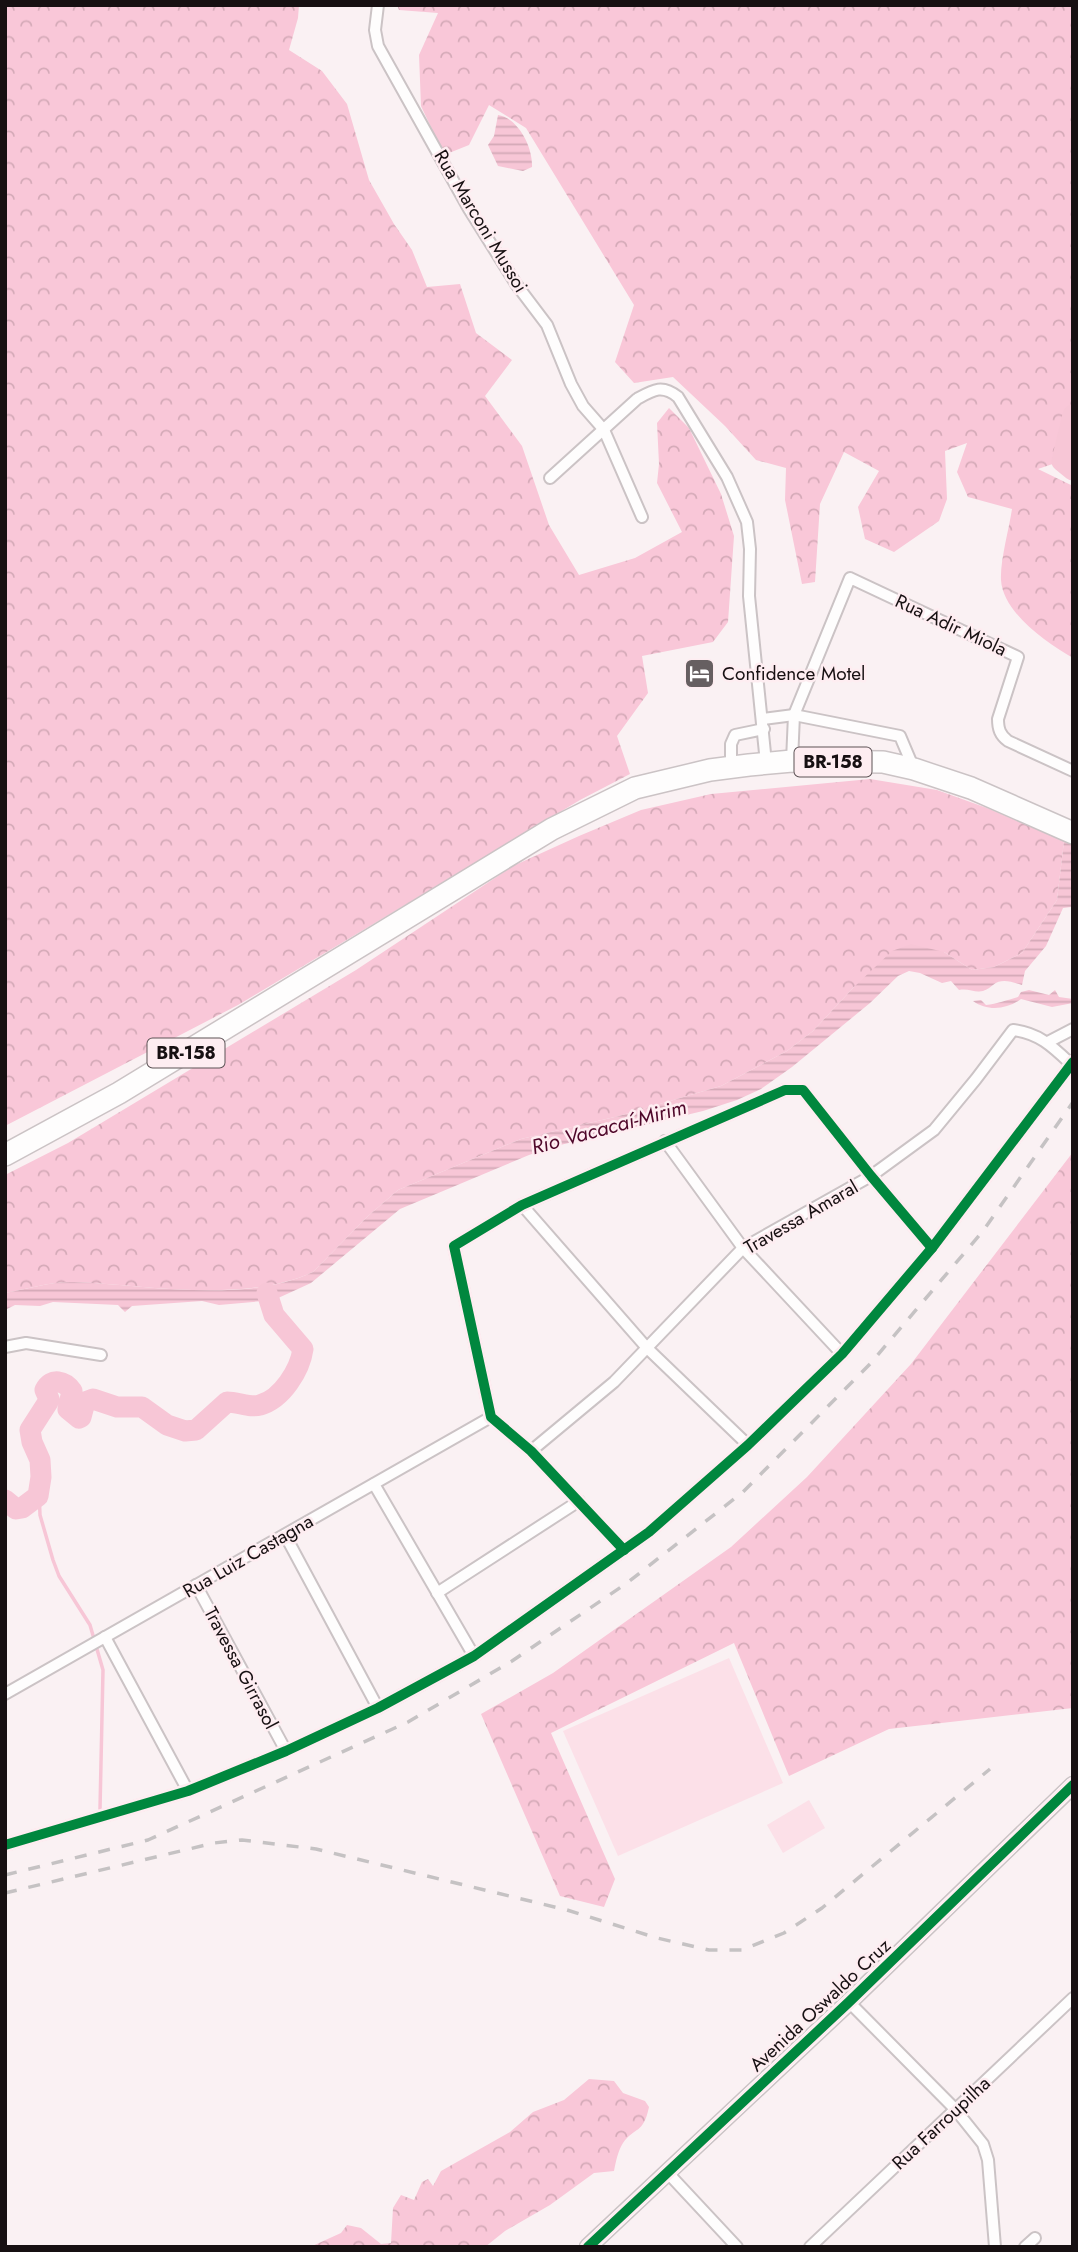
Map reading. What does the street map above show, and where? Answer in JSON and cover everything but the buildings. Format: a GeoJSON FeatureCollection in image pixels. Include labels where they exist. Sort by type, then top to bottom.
{"type":"FeatureCollection","features":[{"type":"Feature","properties":{"kind":"highway","name":"BR-158"},"geometry":{"type":"LineString","coordinates":[[5,1155],[119,1093],[552,829],[635,788],[731,766],[792,761],[883,762],[971,788],[1073,833]]}},
{"type":"Feature","properties":{"kind":"street","name":"Rua Marconi Mussoi"},"geometry":{"type":"LineString","coordinates":[[378,5],[375,30],[378,46],[469,209],[516,284],[547,325],[571,384],[583,406],[604,430],[642,517]]}},
{"type":"Feature","properties":{"kind":"street"},"geometry":{"type":"LineString","coordinates":[[550,478],[638,399],[654,389],[670,391],[678,397],[727,478],[747,523],[750,549],[749,596],[766,763]]}},
{"type":"Feature","properties":{"kind":"street","name":"Rua Adir Miola"},"geometry":{"type":"LineString","coordinates":[[793,716],[850,578],[1018,657],[998,719],[998,728],[1002,736],[1073,771]]}},
{"type":"Feature","properties":{"kind":"street"},"geometry":{"type":"LineString","coordinates":[[792,761],[793,716]]}},
{"type":"Feature","properties":{"kind":"street"},"geometry":{"type":"LineString","coordinates":[[731,766],[731,744],[735,735],[793,716],[900,736],[914,769]]}},
{"type":"Feature","properties":{"kind":"street"},"geometry":{"type":"LineString","coordinates":[[1048,1042],[1073,1029]]}},
{"type":"Feature","properties":{"kind":"street","name":"Travessa Amaral"},"geometry":{"type":"LineString","coordinates":[[531,1451],[614,1382],[743,1248],[871,1176],[934,1130],[1013,1030],[1028,1032],[1048,1042],[1072,1063]]}},
{"type":"Feature","properties":{"kind":"street"},"geometry":{"type":"LineString","coordinates":[[5,1845],[188,1791],[286,1751],[377,1708],[474,1656],[649,1532],[748,1445],[842,1353],[932,1248],[1072,1063]]}},
{"type":"Feature","properties":{"kind":"street"},"geometry":{"type":"LineString","coordinates":[[624,1550],[531,1451],[491,1417],[454,1246],[522,1205],[665,1141],[794,1088],[803,1090],[932,1248]]}},
{"type":"Feature","properties":{"kind":"street"},"geometry":{"type":"LineString","coordinates":[[665,1141],[743,1248],[842,1353]]}},
{"type":"Feature","properties":{"kind":"street"},"geometry":{"type":"LineString","coordinates":[[522,1205],[647,1348],[748,1445]]}},
{"type":"Feature","properties":{"kind":"street"},"geometry":{"type":"LineString","coordinates":[[5,1347],[26,1343],[101,1355]]}},
{"type":"Feature","properties":{"kind":"street","name":"Rua Luiz Castagna"},"geometry":{"type":"LineString","coordinates":[[5,1694],[491,1417]]}},
{"type":"Feature","properties":{"kind":"street"},"geometry":{"type":"LineString","coordinates":[[374,1484],[474,1656]]}},
{"type":"Feature","properties":{"kind":"street"},"geometry":{"type":"LineString","coordinates":[[438,1593],[579,1502]]}},
{"type":"Feature","properties":{"kind":"street"},"geometry":{"type":"LineString","coordinates":[[285,1535],[377,1708]]}},
{"type":"Feature","properties":{"kind":"street","name":"Travessa Girrasol"},"geometry":{"type":"LineString","coordinates":[[196,1585],[286,1751]]}},
{"type":"Feature","properties":{"kind":"street"},"geometry":{"type":"LineString","coordinates":[[105,1637],[188,1791]]}},
{"type":"Feature","properties":{"kind":"street","name":"Avenida Oswaldo Cruz"},"geometry":{"type":"LineString","coordinates":[[588,2247],[849,2002],[1073,1785]]}},
{"type":"Feature","properties":{"kind":"street","name":"Rua Farroupilha"},"geometry":{"type":"LineString","coordinates":[[810,2247],[1073,1998]]}},
{"type":"Feature","properties":{"kind":"street"},"geometry":{"type":"LineString","coordinates":[[849,2002],[955,2109],[987,2152],[995,2247]]}},
{"type":"Feature","properties":{"kind":"street"},"geometry":{"type":"LineString","coordinates":[[667,2172],[737,2247]]}},
{"type":"Feature","properties":{"kind":"street"},"geometry":{"type":"LineString","coordinates":[[1025,2247],[1035,2238]]}},
{"type":"Feature","properties":{"kind":"green space"},"geometry":{"type":"Polygon","coordinates":[[[5,5],[299,5],[289,50],[322,71],[347,104],[369,180],[412,250],[427,287],[460,284],[476,333],[512,360],[485,396],[522,446],[549,525],[579,575],[635,558],[682,532],[657,483],[657,423],[669,408],[689,428],[721,494],[734,536],[728,622],[713,642],[642,656],[648,693],[617,736],[630,774],[580,800],[238,1005],[5,1126],[5,5]]]}},
{"type":"Feature","properties":{"kind":"green space"},"geometry":{"type":"Polygon","coordinates":[[[397,5],[1073,5],[1073,457],[1038,469],[1073,486],[1073,658],[1028,626],[1009,604],[1001,580],[1012,509],[968,497],[957,472],[967,443],[945,451],[947,499],[939,521],[894,552],[865,539],[858,507],[879,471],[844,452],[820,504],[815,582],[802,584],[785,500],[786,468],[756,460],[725,426],[673,377],[634,383],[615,362],[634,305],[526,128],[489,105],[469,145],[444,155],[421,106],[419,55],[438,13],[399,10],[397,5]]]}},
{"type":"Feature","properties":{"kind":"green space"},"geometry":{"type":"Polygon","coordinates":[[[870,779],[937,790],[1064,841],[1057,900],[1022,953],[994,967],[972,970],[944,952],[854,987],[813,1031],[787,1051],[721,1086],[619,1116],[521,1139],[398,1190],[313,1272],[286,1282],[227,1290],[195,1290],[66,1282],[5,1293],[5,1175],[68,1143],[356,970],[513,866],[641,810],[711,794],[870,779]]]}},
{"type":"Feature","properties":{"kind":"green space"},"geometry":{"type":"Polygon","coordinates":[[[1073,1152],[1073,1708],[889,1729],[789,1776],[734,1643],[551,1733],[615,1879],[604,1907],[560,1896],[481,1714],[553,1673],[731,1547],[807,1477],[911,1364],[1073,1152]]]}},
{"type":"Feature","properties":{"kind":"green space"},"geometry":{"type":"Polygon","coordinates":[[[589,2079],[614,2081],[623,2093],[645,2101],[649,2107],[644,2122],[621,2146],[614,2171],[594,2173],[485,2247],[310,2247],[341,2233],[347,2225],[361,2228],[381,2244],[391,2243],[393,2208],[401,2195],[414,2200],[422,2182],[428,2179],[433,2186],[441,2171],[510,2132],[533,2112],[564,2100],[589,2079]]]}},
{"type":"Feature","properties":{"kind":"shaded area"},"geometry":{"type":"Polygon","coordinates":[[[729,1658],[783,1783],[618,1856],[563,1731],[729,1658]]]}},
{"type":"Feature","properties":{"kind":"shaded area"},"geometry":{"type":"Polygon","coordinates":[[[809,1800],[825,1828],[783,1853],[767,1825],[809,1800]]]}},
{"type":"Feature","properties":{"kind":"water"},"geometry":{"type":"Polygon","coordinates":[[[498,115],[518,127],[530,151],[532,167],[523,171],[498,166],[488,145],[494,136],[498,115]]]}},
{"type":"Feature","properties":{"kind":"water","name":"Rio Vacacaí-Mirim"},"geometry":{"type":"Polygon","coordinates":[[[1073,831],[1073,914],[1071,907],[1063,908],[1046,946],[1025,971],[1022,985],[1003,981],[983,991],[959,990],[951,981],[942,983],[909,971],[898,976],[870,1003],[761,1089],[703,1111],[556,1146],[400,1209],[311,1283],[276,1299],[273,1306],[263,1301],[219,1305],[202,1301],[132,1306],[125,1312],[118,1305],[53,1302],[40,1306],[15,1305],[5,1310],[5,1293],[57,1283],[227,1290],[286,1282],[313,1272],[398,1190],[521,1139],[619,1116],[721,1086],[787,1051],[813,1031],[892,951],[911,944],[944,952],[972,970],[994,967],[1022,953],[1057,900],[1064,841],[1073,831]]]}},
{"type":"Feature","properties":{"kind":"water"},"geometry":{"type":"Polygon","coordinates":[[[1029,990],[1049,995],[1055,990],[1059,997],[1073,999],[1073,1003],[1052,1007],[1021,999],[1004,1007],[991,1008],[973,1001],[981,1000],[986,1005],[994,1004],[1018,997],[1021,992],[1029,990]]]}},
{"type":"Feature","properties":{"kind":"waterway","name":"Rio Vacacaí-Mirim"},"geometry":{"type":"LineString","coordinates":[[1073,415],[1062,461],[1073,470]]}},
{"type":"Feature","properties":{"kind":"waterway"},"geometry":{"type":"LineString","coordinates":[[5,1500],[16,1509],[22,1508],[38,1496],[40,1460],[30,1430],[48,1402],[45,1390],[51,1383],[62,1383],[72,1391],[68,1409],[79,1418],[85,1402],[93,1399],[117,1407],[142,1407],[167,1425],[185,1431],[196,1430],[227,1402],[256,1406],[276,1397],[289,1383],[303,1349],[274,1315],[267,1293]]}},
{"type":"Feature","properties":{"kind":"waterway"},"geometry":{"type":"LineString","coordinates":[[39,1491],[40,1515],[53,1560],[59,1576],[90,1625],[103,1670],[100,1809]]}},
{"type":"Feature","properties":{"kind":"railway"},"geometry":{"type":"LineString","coordinates":[[5,1875],[148,1840],[408,1722],[512,1661],[627,1583],[743,1492],[870,1364],[983,1231],[1073,1102]]}},
{"type":"Feature","properties":{"kind":"railway"},"geometry":{"type":"LineString","coordinates":[[5,1893],[214,1843],[242,1840],[316,1849],[567,1910],[657,1938],[709,1950],[742,1950],[784,1933],[822,1908],[990,1769]]}},
{"type":"Feature","properties":{"kind":"cycle path"},"geometry":{"type":"LineString","coordinates":[[5,1845],[188,1791],[286,1751],[378,1708],[474,1656],[649,1532],[748,1445],[842,1354],[932,1248],[1073,1062]]}},
{"type":"Feature","properties":{"kind":"cycle path"},"geometry":{"type":"LineString","coordinates":[[624,1550],[531,1451],[491,1417],[454,1246],[522,1205],[785,1090],[803,1090],[932,1248]]}},
{"type":"Feature","properties":{"kind":"cycle path"},"geometry":{"type":"LineString","coordinates":[[588,2247],[849,2002],[1073,1785]]}},
{"type":"Feature","properties":{"kind":"place","name":"Confidence Motel"},"geometry":{"type":"Point","coordinates":[699,673]}}]}
